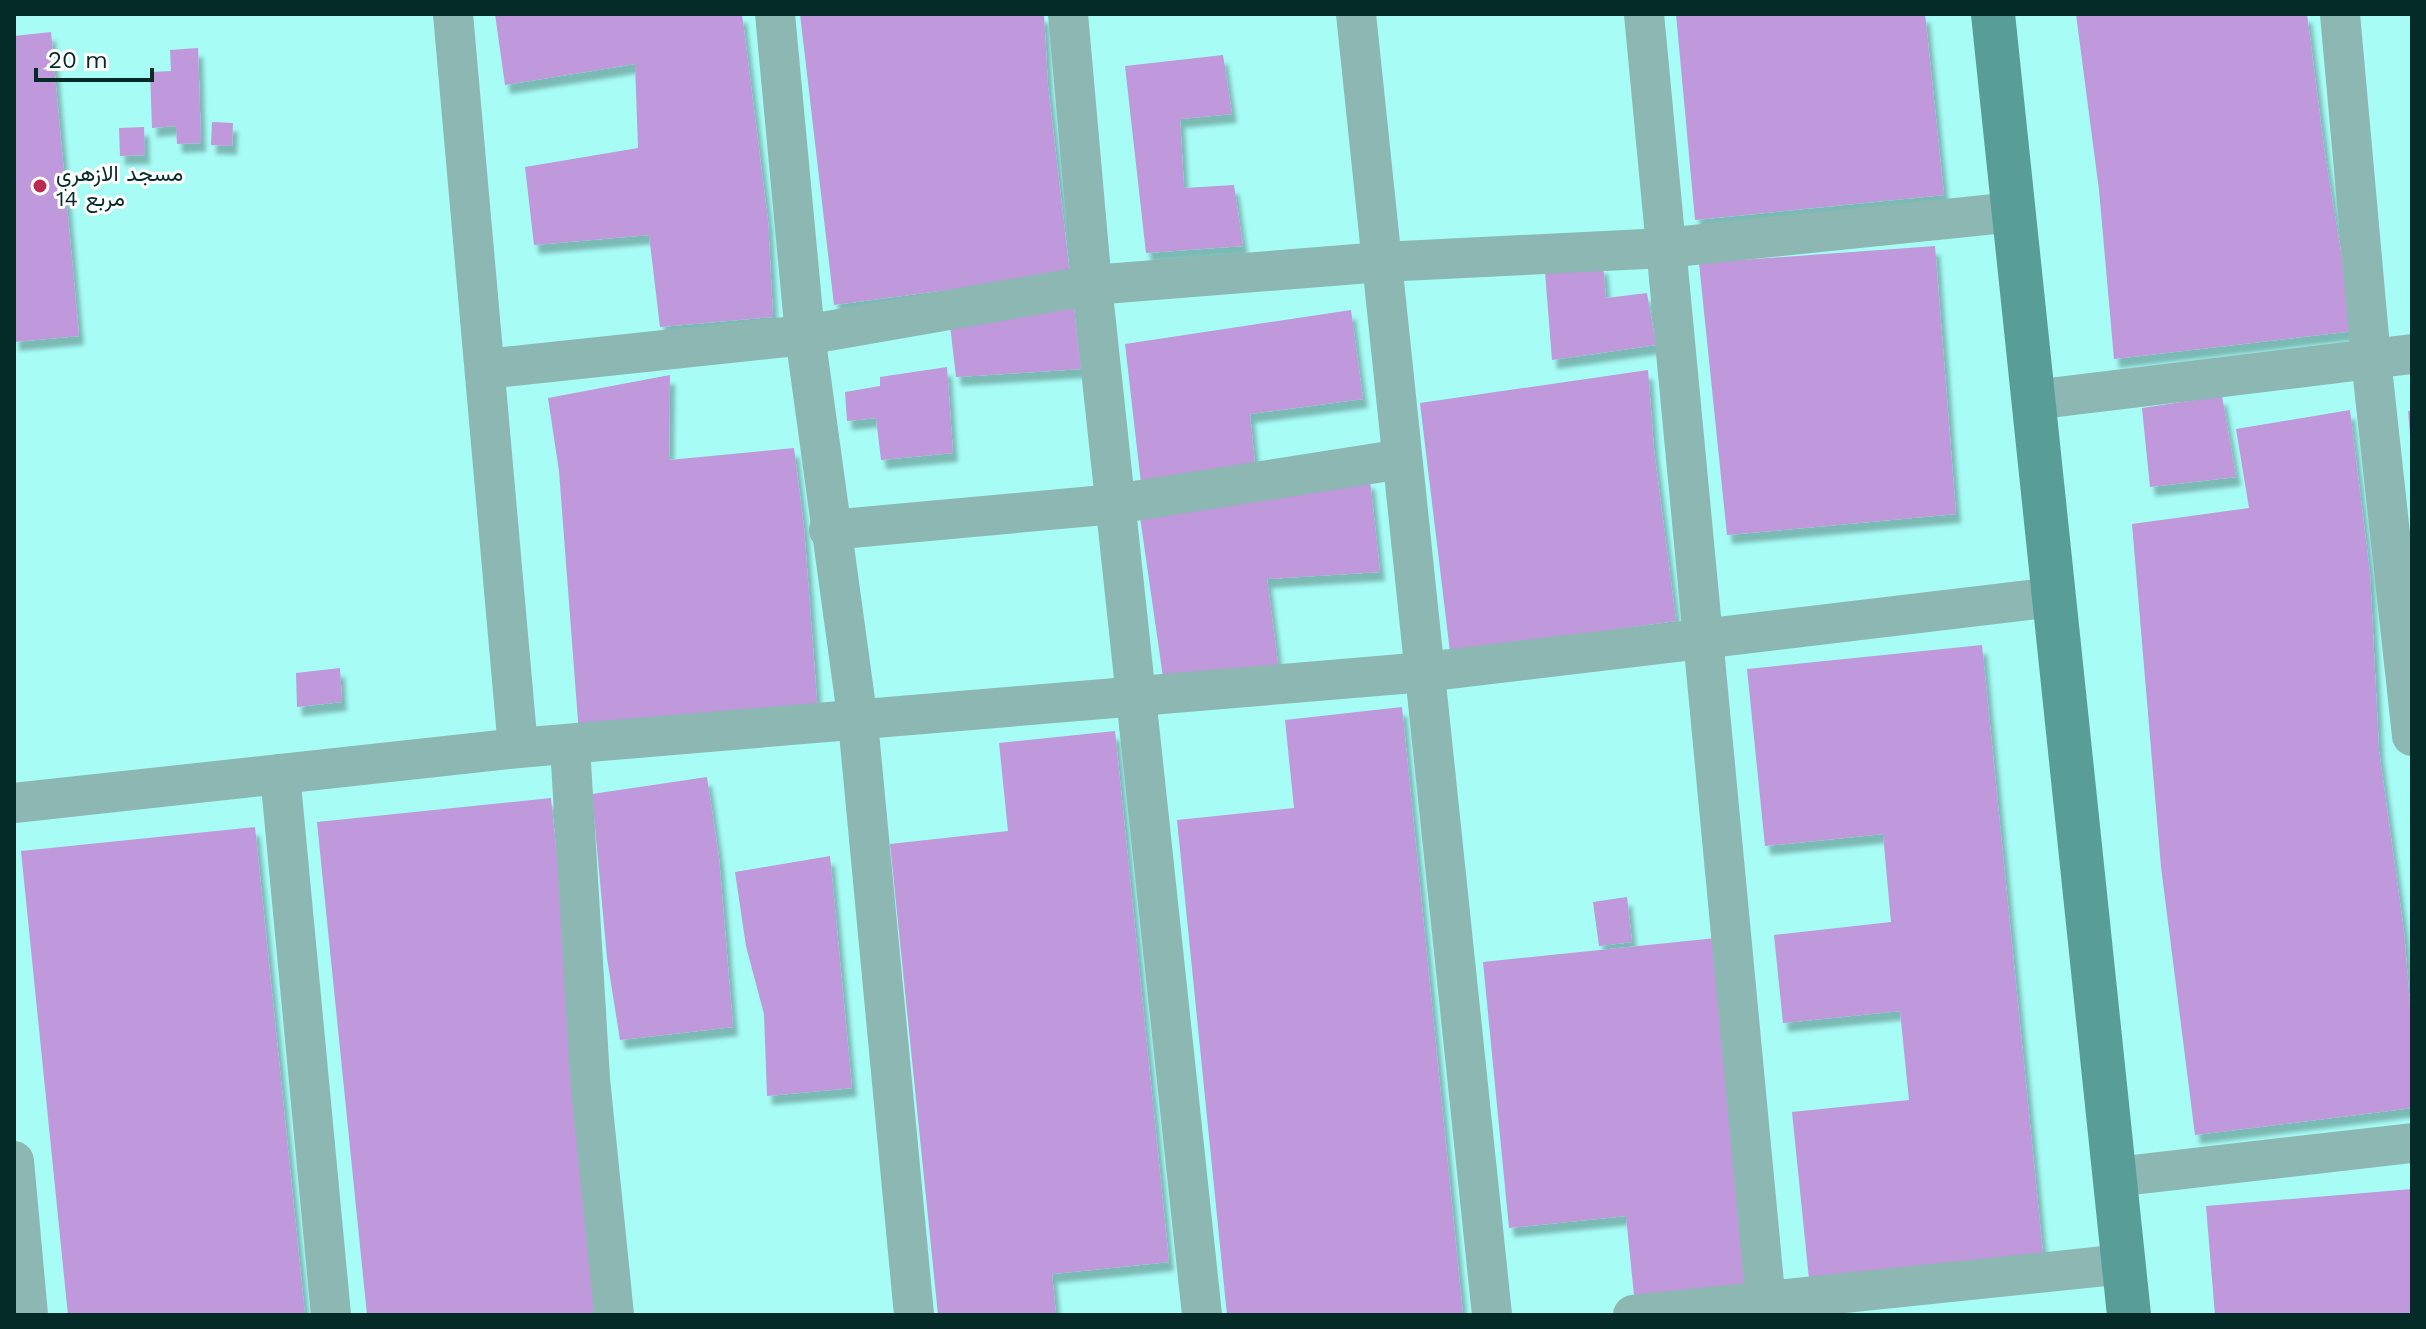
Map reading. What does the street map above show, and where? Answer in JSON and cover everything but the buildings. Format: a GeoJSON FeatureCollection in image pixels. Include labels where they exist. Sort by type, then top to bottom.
{"type":"FeatureCollection","features":[{"type":"Feature","properties":{"kind":"street"},"geometry":{"type":"LineString","coordinates":[[453,14],[518,748]]}},
{"type":"Feature","properties":{"kind":"street"},"geometry":{"type":"LineString","coordinates":[[775,14],[805,335],[829,530],[858,722],[914,1315]]}},
{"type":"Feature","properties":{"kind":"street"},"geometry":{"type":"LineString","coordinates":[[1068,14],[1092,285],[1202,1315]]}},
{"type":"Feature","properties":{"kind":"street"},"geometry":{"type":"LineString","coordinates":[[1356,14],[1492,1315]]}},
{"type":"Feature","properties":{"kind":"street"},"geometry":{"type":"LineString","coordinates":[[1644,14],[1766,1308]]}},
{"type":"Feature","properties":{"kind":"street"},"geometry":{"type":"LineString","coordinates":[[1993,14],[2129,1315]]}},
{"type":"Feature","properties":{"kind":"street"},"geometry":{"type":"LineString","coordinates":[[2340,14],[2371,359],[2412,736]]}},
{"type":"Feature","properties":{"kind":"street"},"geometry":{"type":"LineString","coordinates":[[486,369],[805,335],[1092,285],[1382,262],[1665,248],[2014,212]]}},
{"type":"Feature","properties":{"kind":"street"},"geometry":{"type":"LineString","coordinates":[[2033,400],[2412,354]]}},
{"type":"Feature","properties":{"kind":"street"},"geometry":{"type":"LineString","coordinates":[[829,530],[1115,504],[1402,459]]}},
{"type":"Feature","properties":{"kind":"street"},"geometry":{"type":"LineString","coordinates":[[14,803],[518,748],[858,722],[1425,672],[2054,597]]}},
{"type":"Feature","properties":{"kind":"street"},"geometry":{"type":"LineString","coordinates":[[570,746],[590,1079],[614,1315]]}},
{"type":"Feature","properties":{"kind":"street"},"geometry":{"type":"LineString","coordinates":[[280,774],[331,1315]]}},
{"type":"Feature","properties":{"kind":"street"},"geometry":{"type":"LineString","coordinates":[[2115,1177],[2412,1143]]}},
{"type":"Feature","properties":{"kind":"street"},"geometry":{"type":"LineString","coordinates":[[14,1161],[28,1315]]}},
{"type":"Feature","properties":{"kind":"street"},"geometry":{"type":"LineString","coordinates":[[1633,1315],[1766,1308],[2124,1264]]}},
{"type":"Feature","properties":{"kind":"place","name":"مسجد الازهري مربع 14"},"geometry":{"type":"Point","coordinates":[40,186]}}]}
